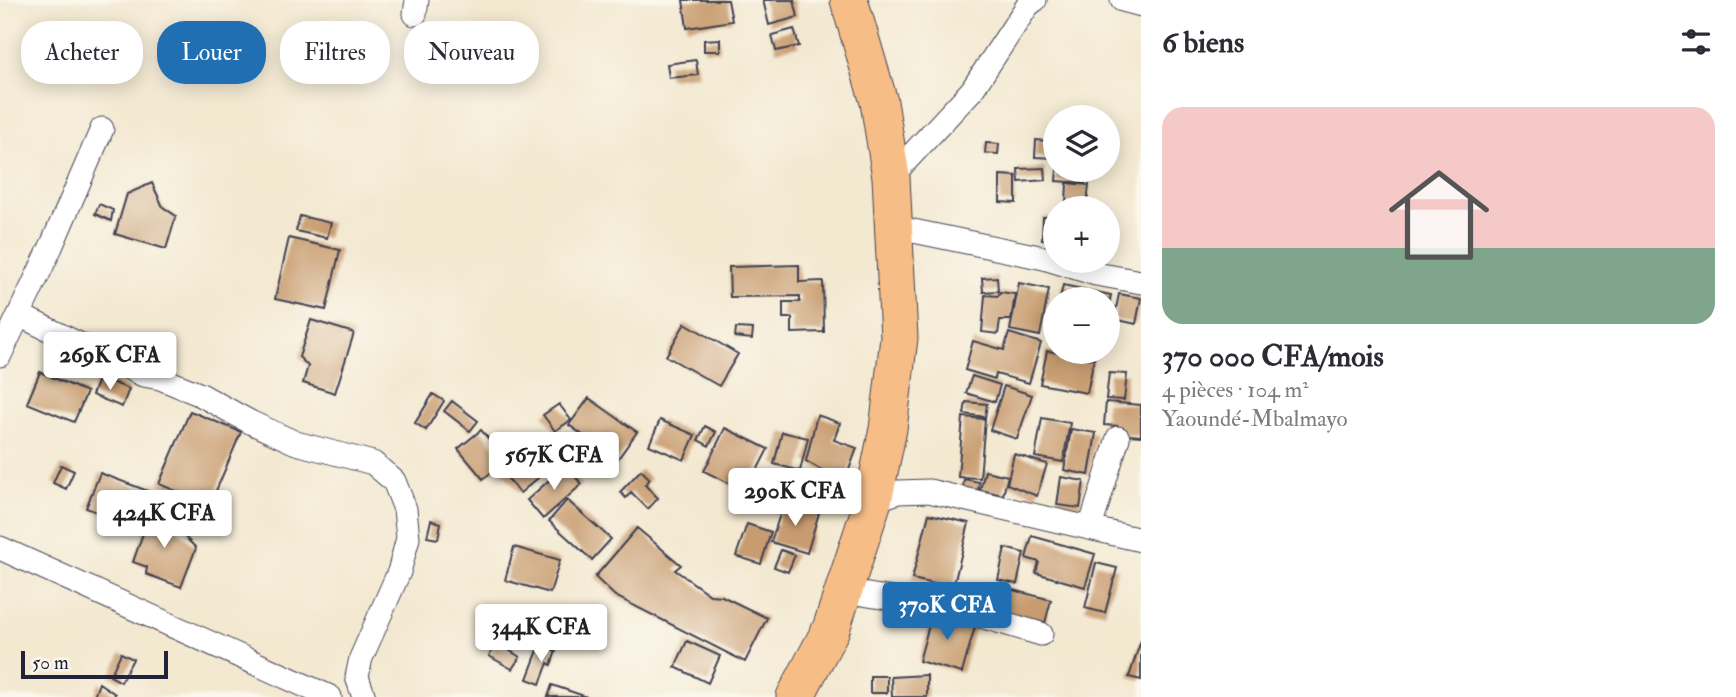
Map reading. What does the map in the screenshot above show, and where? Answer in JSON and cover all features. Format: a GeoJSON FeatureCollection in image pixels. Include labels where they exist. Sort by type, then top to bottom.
{"type":"FeatureCollection","features":[{"type":"Feature","properties":{"kind":"highway"},"geometry":{"type":"LineString","coordinates":[[795,697],[831,629],[873,501],[888,429],[899,338],[891,177],[879,102],[849,0]]}},
{"type":"Feature","properties":{"kind":"street"},"geometry":{"type":"LineString","coordinates":[[891,177],[972,90],[1028,5],[1035,0]]}},
{"type":"Feature","properties":{"kind":"street"},"geometry":{"type":"LineString","coordinates":[[1122,0],[1141,5]]}},
{"type":"Feature","properties":{"kind":"street"},"geometry":{"type":"LineString","coordinates":[[0,355],[102,129]]}},
{"type":"Feature","properties":{"kind":"street"},"geometry":{"type":"LineString","coordinates":[[894,227],[1044,258],[1096,274],[1141,282]]}},
{"type":"Feature","properties":{"kind":"street"},"geometry":{"type":"LineString","coordinates":[[19,315],[143,375],[160,378],[201,395],[296,443],[373,463],[394,481],[405,509],[408,538],[399,572],[361,658],[357,677],[364,697]]}},
{"type":"Feature","properties":{"kind":"street"},"geometry":{"type":"LineString","coordinates":[[1090,528],[1118,438]]}},
{"type":"Feature","properties":{"kind":"street"},"geometry":{"type":"LineString","coordinates":[[873,501],[898,492],[929,491],[1141,540]]}},
{"type":"Feature","properties":{"kind":"street"},"geometry":{"type":"LineString","coordinates":[[0,548],[330,697]]}},
{"type":"Feature","properties":{"kind":"street"},"geometry":{"type":"LineString","coordinates":[[843,591],[957,609],[1041,634]]}},
{"type":"Feature","properties":{"kind":"building"},"geometry":{"type":"Polygon","coordinates":[[[683,0],[728,0],[732,21],[687,28],[683,0]]]}},
{"type":"Feature","properties":{"kind":"building"},"geometry":{"type":"Polygon","coordinates":[[[763,0],[794,0],[798,17],[769,25],[763,0]]]}},
{"type":"Feature","properties":{"kind":"building"},"geometry":{"type":"Polygon","coordinates":[[[794,29],[799,46],[776,51],[772,35],[794,29]]]}},
{"type":"Feature","properties":{"kind":"building"},"geometry":{"type":"Polygon","coordinates":[[[720,39],[720,51],[704,51],[704,40],[720,39]]]}},
{"type":"Feature","properties":{"kind":"building"},"geometry":{"type":"Polygon","coordinates":[[[696,60],[698,75],[669,78],[667,64],[696,60]]]}},
{"type":"Feature","properties":{"kind":"building"},"geometry":{"type":"Polygon","coordinates":[[[1036,140],[1043,141],[1043,157],[1035,157],[1036,140]]]}},
{"type":"Feature","properties":{"kind":"building"},"geometry":{"type":"Polygon","coordinates":[[[986,143],[999,144],[998,154],[985,153],[986,143]]]}},
{"type":"Feature","properties":{"kind":"building"},"geometry":{"type":"Polygon","coordinates":[[[1043,168],[1043,180],[1019,182],[1018,169],[1043,168]]]}},
{"type":"Feature","properties":{"kind":"building"},"geometry":{"type":"Polygon","coordinates":[[[1000,175],[1016,176],[1016,203],[1000,202],[1000,175]]]}},
{"type":"Feature","properties":{"kind":"building"},"geometry":{"type":"Polygon","coordinates":[[[152,183],[163,207],[176,216],[166,249],[115,234],[127,194],[152,183]]]}},
{"type":"Feature","properties":{"kind":"building"},"geometry":{"type":"Polygon","coordinates":[[[1067,183],[1089,185],[1088,196],[1066,196],[1067,183]]]}},
{"type":"Feature","properties":{"kind":"building"},"geometry":{"type":"Polygon","coordinates":[[[99,204],[113,210],[111,221],[95,214],[99,204]]]}},
{"type":"Feature","properties":{"kind":"building"},"geometry":{"type":"Polygon","coordinates":[[[300,216],[331,223],[327,238],[296,231],[300,216]]]}},
{"type":"Feature","properties":{"kind":"building"},"geometry":{"type":"Polygon","coordinates":[[[289,238],[340,250],[326,310],[275,299],[289,238]]]}},
{"type":"Feature","properties":{"kind":"building"},"geometry":{"type":"Polygon","coordinates":[[[799,265],[799,282],[823,281],[824,332],[792,333],[792,318],[783,318],[783,302],[800,302],[800,296],[730,297],[729,267],[799,265]]]}},
{"type":"Feature","properties":{"kind":"building"},"geometry":{"type":"Polygon","coordinates":[[[997,277],[998,291],[983,292],[982,278],[997,277]]]}},
{"type":"Feature","properties":{"kind":"building"},"geometry":{"type":"Polygon","coordinates":[[[1019,283],[1043,288],[1040,336],[1010,330],[1019,283]]]}},
{"type":"Feature","properties":{"kind":"building"},"geometry":{"type":"Polygon","coordinates":[[[1000,292],[1015,294],[1011,320],[1000,320],[998,334],[982,332],[985,295],[998,296],[1000,292]]]}},
{"type":"Feature","properties":{"kind":"building"},"geometry":{"type":"Polygon","coordinates":[[[1120,294],[1141,298],[1136,324],[1120,320],[1120,294]]]}},
{"type":"Feature","properties":{"kind":"building"},"geometry":{"type":"Polygon","coordinates":[[[311,320],[354,333],[335,393],[303,383],[308,366],[299,357],[311,320]]]}},
{"type":"Feature","properties":{"kind":"building"},"geometry":{"type":"Polygon","coordinates":[[[685,323],[738,354],[719,386],[666,356],[685,323]]]}},
{"type":"Feature","properties":{"kind":"building"},"geometry":{"type":"Polygon","coordinates":[[[736,328],[753,329],[752,339],[735,337],[736,328]]]}},
{"type":"Feature","properties":{"kind":"building"},"geometry":{"type":"Polygon","coordinates":[[[1009,333],[1041,343],[1029,383],[996,374],[995,379],[965,370],[973,341],[1004,350],[1009,333]]]}},
{"type":"Feature","properties":{"kind":"building"},"geometry":{"type":"Polygon","coordinates":[[[1044,364],[1093,364],[1087,393],[1040,384],[1044,364]]]}},
{"type":"Feature","properties":{"kind":"building"},"geometry":{"type":"Polygon","coordinates":[[[40,372],[87,392],[74,422],[27,403],[40,372]]]}},
{"type":"Feature","properties":{"kind":"building"},"geometry":{"type":"Polygon","coordinates":[[[1109,373],[1127,374],[1124,400],[1106,399],[1109,373]]]}},
{"type":"Feature","properties":{"kind":"building"},"geometry":{"type":"Polygon","coordinates":[[[972,376],[1000,385],[995,402],[966,393],[972,376]]]}},
{"type":"Feature","properties":{"kind":"building"},"geometry":{"type":"Polygon","coordinates":[[[99,377],[129,389],[122,407],[92,395],[99,377]]]}},
{"type":"Feature","properties":{"kind":"building"},"geometry":{"type":"Polygon","coordinates":[[[1004,386],[1032,395],[1017,439],[990,430],[1004,386]]]}},
{"type":"Feature","properties":{"kind":"building"},"geometry":{"type":"Polygon","coordinates":[[[433,394],[444,401],[426,430],[415,423],[433,394]]]}},
{"type":"Feature","properties":{"kind":"building"},"geometry":{"type":"Polygon","coordinates":[[[589,398],[637,432],[617,460],[569,425],[589,398]]]}},
{"type":"Feature","properties":{"kind":"building"},"geometry":{"type":"Polygon","coordinates":[[[452,401],[478,421],[470,431],[444,411],[452,401]]]}},
{"type":"Feature","properties":{"kind":"building"},"geometry":{"type":"Polygon","coordinates":[[[966,402],[987,404],[985,417],[964,414],[966,402]]]}},
{"type":"Feature","properties":{"kind":"building"},"geometry":{"type":"Polygon","coordinates":[[[1106,402],[1141,405],[1141,436],[1117,434],[1118,426],[1104,425],[1106,402]]]}},
{"type":"Feature","properties":{"kind":"building"},"geometry":{"type":"Polygon","coordinates":[[[559,404],[571,420],[555,431],[543,415],[559,404]]]}},
{"type":"Feature","properties":{"kind":"building"},"geometry":{"type":"Polygon","coordinates":[[[190,411],[241,432],[210,505],[159,484],[190,411]]]}},
{"type":"Feature","properties":{"kind":"building"},"geometry":{"type":"Polygon","coordinates":[[[817,415],[840,423],[834,440],[857,448],[844,483],[806,461],[817,415]]]}},
{"type":"Feature","properties":{"kind":"building"},"geometry":{"type":"Polygon","coordinates":[[[963,417],[985,419],[980,478],[958,477],[963,417]]]}},
{"type":"Feature","properties":{"kind":"building"},"geometry":{"type":"Polygon","coordinates":[[[1042,418],[1070,423],[1063,462],[1035,457],[1042,418]]]}},
{"type":"Feature","properties":{"kind":"building"},"geometry":{"type":"Polygon","coordinates":[[[660,420],[695,435],[684,460],[649,445],[660,420]]]}},
{"type":"Feature","properties":{"kind":"building"},"geometry":{"type":"Polygon","coordinates":[[[705,426],[716,432],[709,446],[698,440],[705,426]]]}},
{"type":"Feature","properties":{"kind":"building"},"geometry":{"type":"Polygon","coordinates":[[[725,428],[768,449],[746,492],[704,471],[725,428]]]}},
{"type":"Feature","properties":{"kind":"building"},"geometry":{"type":"Polygon","coordinates":[[[1071,429],[1096,433],[1089,475],[1064,470],[1071,429]]]}},
{"type":"Feature","properties":{"kind":"building"},"geometry":{"type":"Polygon","coordinates":[[[481,430],[507,460],[483,479],[458,449],[481,430]]]}},
{"type":"Feature","properties":{"kind":"building"},"geometry":{"type":"Polygon","coordinates":[[[782,432],[808,438],[800,471],[774,464],[782,432]]]}},
{"type":"Feature","properties":{"kind":"building"},"geometry":{"type":"Polygon","coordinates":[[[525,448],[545,472],[520,493],[500,469],[525,448]]]}},
{"type":"Feature","properties":{"kind":"building"},"geometry":{"type":"Polygon","coordinates":[[[1014,454],[1047,464],[1037,496],[1007,484],[1014,454]]]}},
{"type":"Feature","properties":{"kind":"building"},"geometry":{"type":"Polygon","coordinates":[[[61,465],[74,471],[66,489],[53,483],[61,465]]]}},
{"type":"Feature","properties":{"kind":"building"},"geometry":{"type":"Polygon","coordinates":[[[565,466],[582,484],[543,519],[527,500],[565,466]]]}},
{"type":"Feature","properties":{"kind":"building"},"geometry":{"type":"Polygon","coordinates":[[[641,470],[650,479],[645,485],[658,498],[648,509],[631,492],[626,498],[620,492],[641,470]]]}},
{"type":"Feature","properties":{"kind":"building"},"geometry":{"type":"Polygon","coordinates":[[[985,471],[1008,476],[1003,495],[980,490],[985,471]]]}},
{"type":"Feature","properties":{"kind":"building"},"geometry":{"type":"Polygon","coordinates":[[[100,473],[148,491],[134,526],[86,508],[100,473]]]}},
{"type":"Feature","properties":{"kind":"building"},"geometry":{"type":"Polygon","coordinates":[[[795,475],[826,486],[819,503],[789,492],[795,475]]]}},
{"type":"Feature","properties":{"kind":"building"},"geometry":{"type":"Polygon","coordinates":[[[1061,477],[1084,481],[1080,508],[1057,505],[1061,477]]]}},
{"type":"Feature","properties":{"kind":"building"},"geometry":{"type":"Polygon","coordinates":[[[964,479],[979,482],[978,490],[963,488],[964,479]]]}},
{"type":"Feature","properties":{"kind":"building"},"geometry":{"type":"Polygon","coordinates":[[[567,500],[611,539],[592,560],[549,521],[567,500]]]}},
{"type":"Feature","properties":{"kind":"building"},"geometry":{"type":"Polygon","coordinates":[[[784,502],[819,513],[807,553],[771,542],[784,502]]]}},
{"type":"Feature","properties":{"kind":"building"},"geometry":{"type":"Polygon","coordinates":[[[153,505],[196,548],[181,587],[146,574],[147,567],[133,562],[153,505]]]}},
{"type":"Feature","properties":{"kind":"building"},"geometry":{"type":"Polygon","coordinates":[[[929,514],[969,523],[953,588],[912,579],[929,514]]]}},
{"type":"Feature","properties":{"kind":"building"},"geometry":{"type":"Polygon","coordinates":[[[431,520],[441,523],[438,539],[427,537],[431,520]]]}},
{"type":"Feature","properties":{"kind":"building"},"geometry":{"type":"Polygon","coordinates":[[[747,524],[771,532],[761,564],[736,556],[747,524]]]}},
{"type":"Feature","properties":{"kind":"building"},"geometry":{"type":"Polygon","coordinates":[[[637,528],[681,565],[675,570],[710,595],[722,596],[767,618],[745,662],[615,596],[595,577],[637,528]]]}},
{"type":"Feature","properties":{"kind":"building"},"geometry":{"type":"Polygon","coordinates":[[[1032,536],[1095,554],[1085,587],[1036,573],[1039,562],[1026,558],[1032,536]]]}},
{"type":"Feature","properties":{"kind":"building"},"geometry":{"type":"Polygon","coordinates":[[[514,547],[560,560],[550,593],[505,580],[514,547]]]}},
{"type":"Feature","properties":{"kind":"building"},"geometry":{"type":"Polygon","coordinates":[[[1005,548],[1024,553],[1017,584],[998,580],[1005,548]]]}},
{"type":"Feature","properties":{"kind":"building"},"geometry":{"type":"Polygon","coordinates":[[[781,550],[795,555],[788,572],[774,567],[781,550]]]}},
{"type":"Feature","properties":{"kind":"building"},"geometry":{"type":"Polygon","coordinates":[[[1096,563],[1117,568],[1105,613],[1085,608],[1096,563]]]}},
{"type":"Feature","properties":{"kind":"building"},"geometry":{"type":"Polygon","coordinates":[[[987,583],[1051,600],[1045,623],[981,606],[987,583]]]}},
{"type":"Feature","properties":{"kind":"building"},"geometry":{"type":"Polygon","coordinates":[[[933,611],[976,623],[962,673],[919,661],[933,611]]]}},
{"type":"Feature","properties":{"kind":"building"},"geometry":{"type":"Polygon","coordinates":[[[505,630],[522,637],[518,645],[501,638],[505,630]]]}},
{"type":"Feature","properties":{"kind":"building"},"geometry":{"type":"Polygon","coordinates":[[[1141,640],[1141,680],[1129,677],[1141,640]]]}},
{"type":"Feature","properties":{"kind":"building"},"geometry":{"type":"Polygon","coordinates":[[[687,641],[720,656],[708,683],[675,667],[687,641]]]}},
{"type":"Feature","properties":{"kind":"building"},"geometry":{"type":"Polygon","coordinates":[[[497,643],[520,657],[512,669],[489,656],[497,643]]]}},
{"type":"Feature","properties":{"kind":"building"},"geometry":{"type":"Polygon","coordinates":[[[540,645],[556,651],[540,684],[527,679],[540,645]]]}},
{"type":"Feature","properties":{"kind":"building"},"geometry":{"type":"Polygon","coordinates":[[[121,653],[133,659],[121,682],[110,676],[121,653]]]}},
{"type":"Feature","properties":{"kind":"building"},"geometry":{"type":"Polygon","coordinates":[[[927,675],[927,697],[892,697],[891,677],[927,675]]]}},
{"type":"Feature","properties":{"kind":"building"},"geometry":{"type":"Polygon","coordinates":[[[870,676],[887,676],[887,693],[870,693],[870,676]]]}},
{"type":"Feature","properties":{"kind":"building"},"geometry":{"type":"Polygon","coordinates":[[[99,683],[115,694],[114,697],[94,697],[99,683]]]}},
{"type":"Feature","properties":{"kind":"building"},"geometry":{"type":"Polygon","coordinates":[[[552,685],[587,697],[548,697],[552,685]]]}}]}
